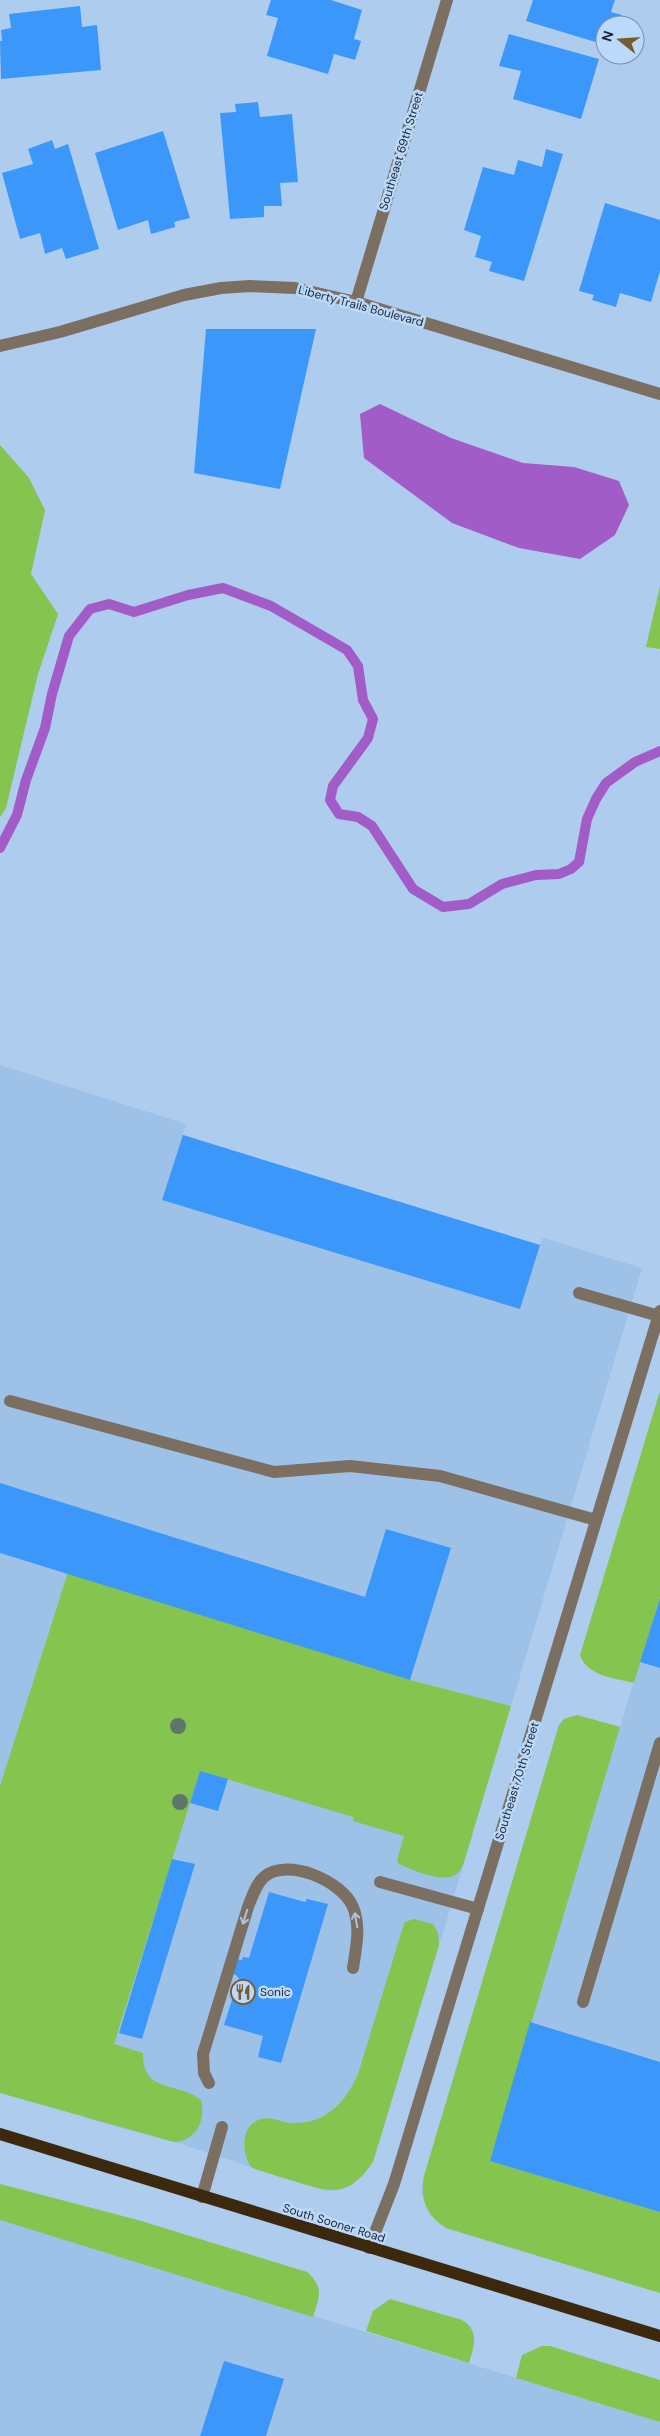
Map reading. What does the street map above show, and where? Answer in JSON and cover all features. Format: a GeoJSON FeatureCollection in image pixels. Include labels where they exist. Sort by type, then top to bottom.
{"type":"FeatureCollection","features":[{"type":"Feature","properties":{"kind":"main road","name":"South Sooner Road"},"geometry":{"type":"LineString","coordinates":[[0,2134],[660,2336]]}},
{"type":"Feature","properties":{"kind":"street","name":"Southeast 69th Street"},"geometry":{"type":"LineString","coordinates":[[356,302],[447,0]]}},
{"type":"Feature","properties":{"kind":"street","name":"Liberty Trails Boulevard"},"geometry":{"type":"LineString","coordinates":[[0,346],[60,332],[184,295],[220,288],[250,286],[295,288],[356,302],[660,394]]}},
{"type":"Feature","properties":{"kind":"street"},"geometry":{"type":"LineString","coordinates":[[578,1292],[659,1314]]}},
{"type":"Feature","properties":{"kind":"street","name":"Southeast 70th Street"},"geometry":{"type":"LineString","coordinates":[[369,2248],[394,2184],[659,1314]]}},
{"type":"Feature","properties":{"kind":"street"},"geometry":{"type":"LineString","coordinates":[[10,1401],[274,1472],[350,1466],[440,1476],[596,1520]]}},
{"type":"Feature","properties":{"kind":"street"},"geometry":{"type":"LineString","coordinates":[[583,2002],[660,1744]]}},
{"type":"Feature","properties":{"kind":"street"},"geometry":{"type":"LineString","coordinates":[[209,2083],[204,2073],[203,2054],[248,1907],[255,1890],[264,1877],[282,1869],[294,1871],[327,1880],[342,1890],[353,1906],[358,1922],[353,1968]]}},
{"type":"Feature","properties":{"kind":"street"},"geometry":{"type":"LineString","coordinates":[[380,1882],[478,1909]]}},
{"type":"Feature","properties":{"kind":"street"},"geometry":{"type":"LineString","coordinates":[[202,2196],[222,2127]]}},
{"type":"Feature","properties":{"kind":"shaded area"},"geometry":{"type":"Polygon","coordinates":[[[380,404],[451,438],[523,463],[574,467],[619,481],[629,505],[615,535],[580,559],[519,548],[452,523],[364,458],[360,414],[380,404]]]}},
{"type":"Feature","properties":{"kind":"shaded area"},"geometry":{"type":"Polygon","coordinates":[[[0,1065],[186,1124],[183,1135],[539,1245],[543,1238],[642,1268],[511,1706],[410,1680],[68,1572],[0,1786],[0,1065]]]}},
{"type":"Feature","properties":{"kind":"shaded area"},"geometry":{"type":"Polygon","coordinates":[[[660,1597],[660,2293],[446,2228],[431,2215],[421,2193],[424,2176],[559,1725],[564,1719],[577,1715],[620,1727],[660,1597]]]}},
{"type":"Feature","properties":{"kind":"shaded area"},"geometry":{"type":"Polygon","coordinates":[[[195,1753],[473,1834],[373,2161],[363,2176],[340,2190],[326,2191],[174,2142],[85,2118],[195,1753]]]}},
{"type":"Feature","properties":{"kind":"shaded area"},"geometry":{"type":"Polygon","coordinates":[[[0,2220],[660,2422],[660,2436],[0,2436],[0,2220]]]}},
{"type":"Feature","properties":{"kind":"green space"},"geometry":{"type":"Polygon","coordinates":[[[0,445],[29,478],[45,510],[31,574],[58,614],[38,674],[6,808],[0,817],[0,445]]]}},
{"type":"Feature","properties":{"kind":"green space"},"geometry":{"type":"Polygon","coordinates":[[[660,586],[660,649],[646,647],[660,586]]]}},
{"type":"Feature","properties":{"kind":"green space"},"geometry":{"type":"Polygon","coordinates":[[[660,1391],[660,1597],[634,1683],[595,1672],[589,1668],[580,1655],[660,1391]]]}},
{"type":"Feature","properties":{"kind":"green space"},"geometry":{"type":"Polygon","coordinates":[[[68,1572],[410,1680],[511,1706],[463,1865],[458,1873],[449,1877],[443,1878],[427,1875],[399,1864],[397,1860],[404,1836],[353,1821],[353,1817],[200,1771],[114,2044],[143,2053],[144,2066],[148,2075],[155,2081],[192,2094],[201,2100],[202,2115],[198,2128],[194,2134],[182,2141],[174,2142],[0,2093],[0,1786],[68,1572]]]}},
{"type":"Feature","properties":{"kind":"green space"},"geometry":{"type":"Polygon","coordinates":[[[577,1715],[620,1727],[490,2161],[660,2212],[660,2293],[446,2228],[429,2212],[424,2200],[424,2176],[559,1725],[564,1719],[577,1715]]]}},
{"type":"Feature","properties":{"kind":"green space"},"geometry":{"type":"Polygon","coordinates":[[[414,1919],[433,1924],[438,1933],[439,1945],[373,2162],[357,2181],[341,2189],[332,2190],[312,2187],[252,2168],[244,2148],[244,2140],[249,2127],[254,2122],[265,2118],[291,2123],[303,2123],[314,2120],[333,2110],[347,2094],[358,2074],[403,1927],[405,1922],[414,1919]]]}},
{"type":"Feature","properties":{"kind":"green space"},"geometry":{"type":"Polygon","coordinates":[[[0,2184],[138,2220],[307,2272],[316,2283],[319,2293],[313,2317],[0,2220],[0,2184]]]}},
{"type":"Feature","properties":{"kind":"green space"},"geometry":{"type":"Polygon","coordinates":[[[390,2299],[462,2320],[468,2324],[474,2339],[469,2363],[366,2331],[373,2311],[390,2299]]]}},
{"type":"Feature","properties":{"kind":"green space"},"geometry":{"type":"Polygon","coordinates":[[[542,2346],[550,2346],[660,2380],[660,2422],[516,2378],[522,2355],[542,2346]]]}},
{"type":"Feature","properties":{"kind":"building"},"geometry":{"type":"Polygon","coordinates":[[[271,0],[331,0],[362,10],[354,39],[361,41],[355,60],[334,54],[328,74],[267,56],[278,18],[266,15],[271,0]]]}},
{"type":"Feature","properties":{"kind":"building"},"geometry":{"type":"Polygon","coordinates":[[[533,0],[615,0],[611,12],[622,15],[595,15],[595,42],[526,21],[533,0]]]}},
{"type":"Feature","properties":{"kind":"building"},"geometry":{"type":"Polygon","coordinates":[[[80,6],[82,27],[97,25],[101,70],[1,79],[1,30],[11,28],[9,14],[80,6]]]}},
{"type":"Feature","properties":{"kind":"building"},"geometry":{"type":"Polygon","coordinates":[[[509,34],[595,58],[595,65],[597,65],[581,119],[513,99],[521,71],[499,66],[509,34]]]}},
{"type":"Feature","properties":{"kind":"building"},"geometry":{"type":"Polygon","coordinates":[[[258,102],[260,117],[292,114],[298,182],[280,183],[282,206],[264,206],[264,217],[230,219],[220,113],[236,112],[235,104],[258,102]]]}},
{"type":"Feature","properties":{"kind":"building"},"geometry":{"type":"Polygon","coordinates":[[[163,131],[190,218],[174,222],[175,227],[151,234],[148,220],[118,230],[95,153],[163,131]]]}},
{"type":"Feature","properties":{"kind":"building"},"geometry":{"type":"Polygon","coordinates":[[[52,140],[55,149],[68,144],[99,249],[66,259],[62,248],[45,254],[40,233],[20,239],[2,173],[33,164],[28,149],[52,140]]]}},
{"type":"Feature","properties":{"kind":"building"},"geometry":{"type":"Polygon","coordinates":[[[546,149],[563,154],[524,281],[489,271],[492,262],[475,257],[481,236],[464,230],[483,167],[514,175],[518,160],[542,167],[546,149]]]}},
{"type":"Feature","properties":{"kind":"building"},"geometry":{"type":"Polygon","coordinates":[[[605,203],[660,220],[660,271],[651,302],[620,293],[616,307],[592,300],[594,295],[579,291],[605,203]]]}},
{"type":"Feature","properties":{"kind":"building"},"geometry":{"type":"Polygon","coordinates":[[[206,329],[316,329],[280,489],[194,473],[206,329]]]}},
{"type":"Feature","properties":{"kind":"building"},"geometry":{"type":"Polygon","coordinates":[[[183,1135],[540,1245],[520,1309],[162,1200],[183,1135]]]}},
{"type":"Feature","properties":{"kind":"building"},"geometry":{"type":"Polygon","coordinates":[[[0,1483],[365,1597],[386,1529],[451,1548],[410,1680],[0,1553],[0,1483]]]}},
{"type":"Feature","properties":{"kind":"building"},"geometry":{"type":"Polygon","coordinates":[[[660,1598],[660,1668],[640,1662],[660,1598]]]}},
{"type":"Feature","properties":{"kind":"building"},"geometry":{"type":"Polygon","coordinates":[[[200,1771],[228,1779],[218,1811],[190,1803],[200,1771]]]}},
{"type":"Feature","properties":{"kind":"building"},"geometry":{"type":"Polygon","coordinates":[[[172,1859],[195,1864],[142,2039],[119,2033],[172,1859]]]}},
{"type":"Feature","properties":{"kind":"building"},"geometry":{"type":"Polygon","coordinates":[[[269,1892],[305,1902],[307,1899],[328,1904],[281,2063],[258,2057],[263,2036],[224,2025],[239,1978],[233,1973],[236,1959],[249,1958],[269,1892]]]}},
{"type":"Feature","properties":{"kind":"building"},"geometry":{"type":"Polygon","coordinates":[[[530,2022],[660,2062],[660,2212],[490,2161],[530,2022]]]}},
{"type":"Feature","properties":{"kind":"building"},"geometry":{"type":"Polygon","coordinates":[[[224,2361],[284,2379],[266,2436],[200,2436],[224,2361]]]}},
{"type":"Feature","properties":{"kind":"waterway"},"geometry":{"type":"LineString","coordinates":[[0,848],[17,815],[26,780],[45,728],[52,694],[69,636],[90,609],[109,604],[134,612],[188,595],[223,588],[271,606],[347,650],[358,666],[363,700],[373,719],[368,738],[333,786],[330,800],[339,814],[358,817],[372,826],[413,889],[443,907],[469,904],[502,884],[536,875],[559,874],[571,869],[579,862],[587,819],[606,783],[635,762],[660,751]]}},
{"type":"Feature","properties":{"kind":"place","name":"Sonic"},"geometry":{"type":"Point","coordinates":[243,1992]}}]}
